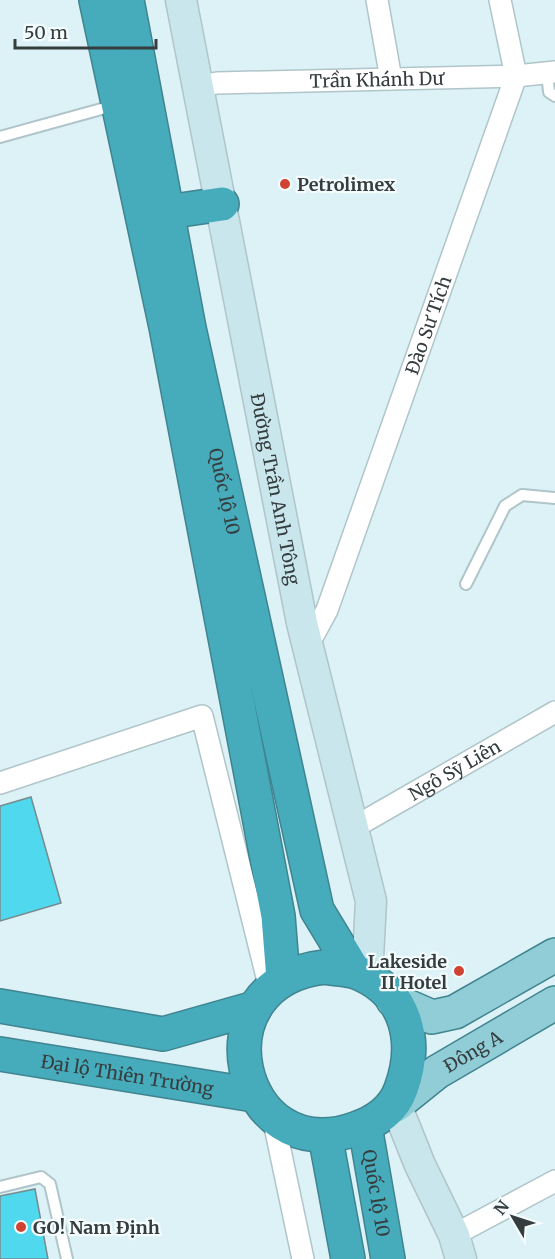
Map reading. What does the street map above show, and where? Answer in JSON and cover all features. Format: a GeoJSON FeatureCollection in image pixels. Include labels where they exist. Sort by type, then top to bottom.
{"type":"FeatureCollection","features":[{"type":"Feature","properties":{"kind":"highway","name":"Quốc lộ 10"},"geometry":{"type":"LineString","coordinates":[[96,0],[116,105],[171,351],[278,916],[269,992]]}},
{"type":"Feature","properties":{"kind":"highway","name":"Quốc lộ 10"},"geometry":{"type":"LineString","coordinates":[[127,0],[189,328],[317,910],[361,974]]}},
{"type":"Feature","properties":{"kind":"highway"},"geometry":{"type":"LineString","coordinates":[[167,212],[222,204]]}},
{"type":"Feature","properties":{"kind":"highway"},"geometry":{"type":"LineString","coordinates":[[0,1006],[164,1034],[269,992],[319,968],[361,974],[393,1000],[408,1028],[411,1047],[408,1070],[396,1105],[365,1126],[343,1134],[325,1136],[304,1132],[264,1106],[246,1075],[242,1056],[244,1035],[269,992]]}},
{"type":"Feature","properties":{"kind":"highway","name":"Đại lộ Thiên Trường"},"geometry":{"type":"LineString","coordinates":[[0,1054],[264,1106]]}},
{"type":"Feature","properties":{"kind":"highway","name":"Quốc lộ 10"},"geometry":{"type":"LineString","coordinates":[[365,1126],[388,1259]]}},
{"type":"Feature","properties":{"kind":"highway"},"geometry":{"type":"LineString","coordinates":[[325,1136],[348,1259]]}},
{"type":"Feature","properties":{"kind":"main road"},"geometry":{"type":"LineString","coordinates":[[393,1000],[432,1017],[455,1012],[555,955]]}},
{"type":"Feature","properties":{"kind":"main road","name":"Đông A"},"geometry":{"type":"LineString","coordinates":[[396,1105],[437,1072],[555,1003]]}},
{"type":"Feature","properties":{"kind":"street","name":"Đường Trần Anh Tông"},"geometry":{"type":"LineString","coordinates":[[181,0],[200,86],[308,645],[371,901],[361,974]]}},
{"type":"Feature","properties":{"kind":"street"},"geometry":{"type":"LineString","coordinates":[[377,0],[391,79]]}},
{"type":"Feature","properties":{"kind":"street"},"geometry":{"type":"LineString","coordinates":[[500,0],[516,76]]}},
{"type":"Feature","properties":{"kind":"street","name":"Trần Khánh Dư"},"geometry":{"type":"LineString","coordinates":[[200,86],[217,82],[516,76],[551,72]]}},
{"type":"Feature","properties":{"kind":"street","name":"Đào Sư Tích"},"geometry":{"type":"LineString","coordinates":[[308,645],[327,610],[516,76]]}},
{"type":"Feature","properties":{"kind":"street","name":"Ngô Sỹ Liên"},"geometry":{"type":"LineString","coordinates":[[353,828],[555,712]]}},
{"type":"Feature","properties":{"kind":"street"},"geometry":{"type":"LineString","coordinates":[[0,783],[202,716],[269,992]]}},
{"type":"Feature","properties":{"kind":"street"},"geometry":{"type":"LineString","coordinates":[[396,1105],[457,1247],[555,1181]]}},
{"type":"Feature","properties":{"kind":"street"},"geometry":{"type":"LineString","coordinates":[[264,1106],[303,1259]]}},
{"type":"Feature","properties":{"kind":"lane"},"geometry":{"type":"LineString","coordinates":[[551,72],[549,92],[555,96]]}},
{"type":"Feature","properties":{"kind":"lane"},"geometry":{"type":"LineString","coordinates":[[0,137],[116,105]]}},
{"type":"Feature","properties":{"kind":"lane"},"geometry":{"type":"LineString","coordinates":[[466,584],[505,506],[522,495],[555,498]]}},
{"type":"Feature","properties":{"kind":"lane"},"geometry":{"type":"LineString","coordinates":[[0,1187],[41,1177],[50,1184],[67,1259]]}},
{"type":"Feature","properties":{"kind":"building"},"geometry":{"type":"Polygon","coordinates":[[[31,797],[61,903],[0,921],[0,806],[31,797]]]}},
{"type":"Feature","properties":{"kind":"building","name":"GO! Nam Định"},"geometry":{"type":"Polygon","coordinates":[[[35,1189],[48,1259],[0,1259],[0,1196],[35,1189]]]}},
{"type":"Feature","properties":{"kind":"place","name":"Petrolimex"},"geometry":{"type":"Point","coordinates":[285,184]}},
{"type":"Feature","properties":{"kind":"place","name":"Lakeside II Hotel"},"geometry":{"type":"Point","coordinates":[459,971]}},
{"type":"Feature","properties":{"kind":"place","name":"GO! Nam Định"},"geometry":{"type":"Point","coordinates":[21,1227]}}]}
